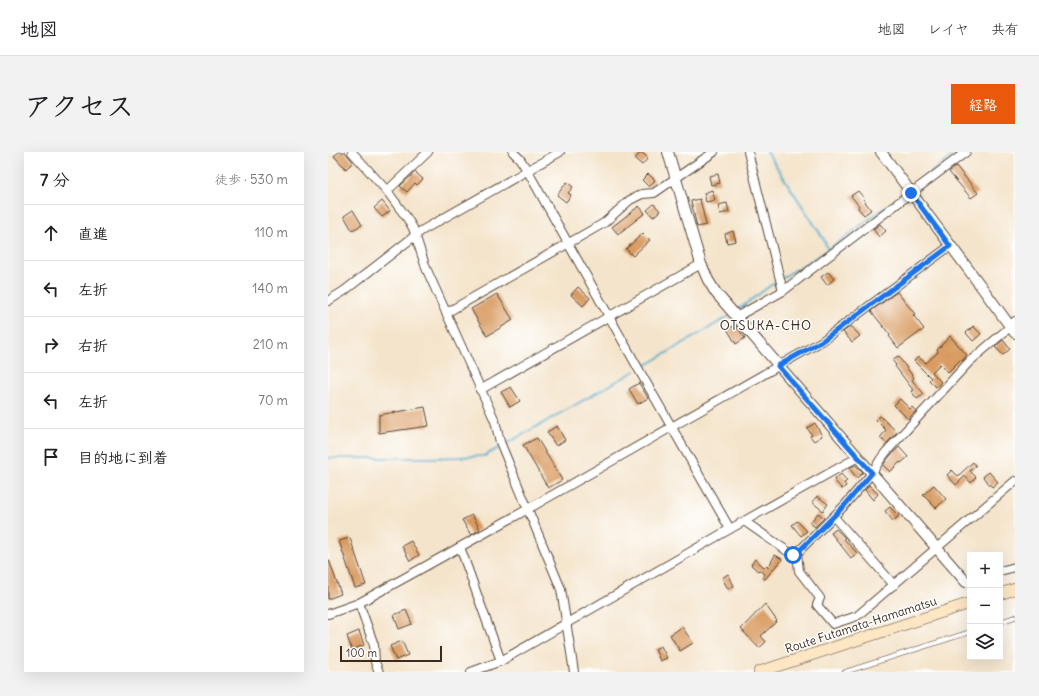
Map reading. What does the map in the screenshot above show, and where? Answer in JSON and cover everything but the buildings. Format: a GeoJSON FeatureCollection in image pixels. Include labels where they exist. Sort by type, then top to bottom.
{"type":"FeatureCollection","features":[{"type":"Feature","properties":{"kind":"main road"},"geometry":{"type":"LineString","coordinates":[[1003,593],[1015,589]]}},
{"type":"Feature","properties":{"kind":"main road","name":"Route Futamata-Hamamatsu"},"geometry":{"type":"LineString","coordinates":[[759,672],[967,604]]}},
{"type":"Feature","properties":{"kind":"street"},"geometry":{"type":"LineString","coordinates":[[352,152],[387,191],[408,218],[426,268],[495,421],[500,442],[561,589],[574,672]]}},
{"type":"Feature","properties":{"kind":"street"},"geometry":{"type":"LineString","coordinates":[[387,191],[428,152]]}},
{"type":"Feature","properties":{"kind":"street"},"geometry":{"type":"LineString","coordinates":[[514,152],[527,170],[730,529]]}},
{"type":"Feature","properties":{"kind":"street"},"geometry":{"type":"LineString","coordinates":[[328,301],[344,291],[415,235],[560,152]]}},
{"type":"Feature","properties":{"kind":"street"},"geometry":{"type":"LineString","coordinates":[[668,152],[701,264],[716,293],[937,548],[967,580]]}},
{"type":"Feature","properties":{"kind":"street"},"geometry":{"type":"LineString","coordinates":[[446,313],[604,223],[630,200],[642,194],[654,193],[714,152]]}},
{"type":"Feature","properties":{"kind":"street"},"geometry":{"type":"LineString","coordinates":[[748,152],[783,292]]}},
{"type":"Feature","properties":{"kind":"street"},"geometry":{"type":"LineString","coordinates":[[744,521],[793,555],[797,553],[845,505],[872,473],[886,452],[969,362],[1013,327],[950,246],[881,152]]}},
{"type":"Feature","properties":{"kind":"street"},"geometry":{"type":"LineString","coordinates":[[736,317],[783,292],[966,152]]}},
{"type":"Feature","properties":{"kind":"street"},"geometry":{"type":"LineString","coordinates":[[328,614],[359,603],[528,509],[822,341],[950,246]]}},
{"type":"Feature","properties":{"kind":"street"},"geometry":{"type":"LineString","coordinates":[[480,390],[701,264]]}},
{"type":"Feature","properties":{"kind":"street"},"geometry":{"type":"LineString","coordinates":[[471,672],[501,661],[858,457]]}},
{"type":"Feature","properties":{"kind":"street"},"geometry":{"type":"LineString","coordinates":[[797,553],[799,572],[820,598],[817,605],[833,624],[857,616],[1015,481]]}},
{"type":"Feature","properties":{"kind":"street"},"geometry":{"type":"LineString","coordinates":[[834,517],[894,585]]}},
{"type":"Feature","properties":{"kind":"street"},"geometry":{"type":"LineString","coordinates":[[460,547],[501,661]]}},
{"type":"Feature","properties":{"kind":"street"},"geometry":{"type":"LineString","coordinates":[[1003,570],[1015,567]]}},
{"type":"Feature","properties":{"kind":"street"},"geometry":{"type":"LineString","coordinates":[[359,603],[374,645],[375,662],[379,672]]}},
{"type":"Feature","properties":{"kind":"lane"},"geometry":{"type":"LineString","coordinates":[[1003,621],[1015,618]]}},
{"type":"Feature","properties":{"kind":"lane"},"geometry":{"type":"LineString","coordinates":[[845,672],[967,633]]}},
{"type":"Feature","properties":{"kind":"waterway"},"geometry":{"type":"LineString","coordinates":[[767,152],[823,238],[828,250]]}},
{"type":"Feature","properties":{"kind":"waterway"},"geometry":{"type":"LineString","coordinates":[[911,188],[958,152]]}},
{"type":"Feature","properties":{"kind":"waterway"},"geometry":{"type":"LineString","coordinates":[[782,278],[828,250],[887,206]]}},
{"type":"Feature","properties":{"kind":"waterway"},"geometry":{"type":"LineString","coordinates":[[736,311],[778,280]]}},
{"type":"Feature","properties":{"kind":"waterway"},"geometry":{"type":"LineString","coordinates":[[643,367],[731,315]]}},
{"type":"Feature","properties":{"kind":"waterway"},"geometry":{"type":"LineString","coordinates":[[506,444],[635,371]]}},
{"type":"Feature","properties":{"kind":"waterway"},"geometry":{"type":"LineString","coordinates":[[328,458],[432,458],[484,456],[499,448]]}},
{"type":"Feature","properties":{"kind":"district","name":"OTSUKA-CHO"},"geometry":{"type":"Point","coordinates":[766,325]}},
{"type":"Feature","properties":{"kind":"route"},"geometry":{"type":"LineString","coordinates":[[793,555],[797,553],[845,505],[872,473],[778,366],[822,341],[950,246],[911,193]]}}]}
